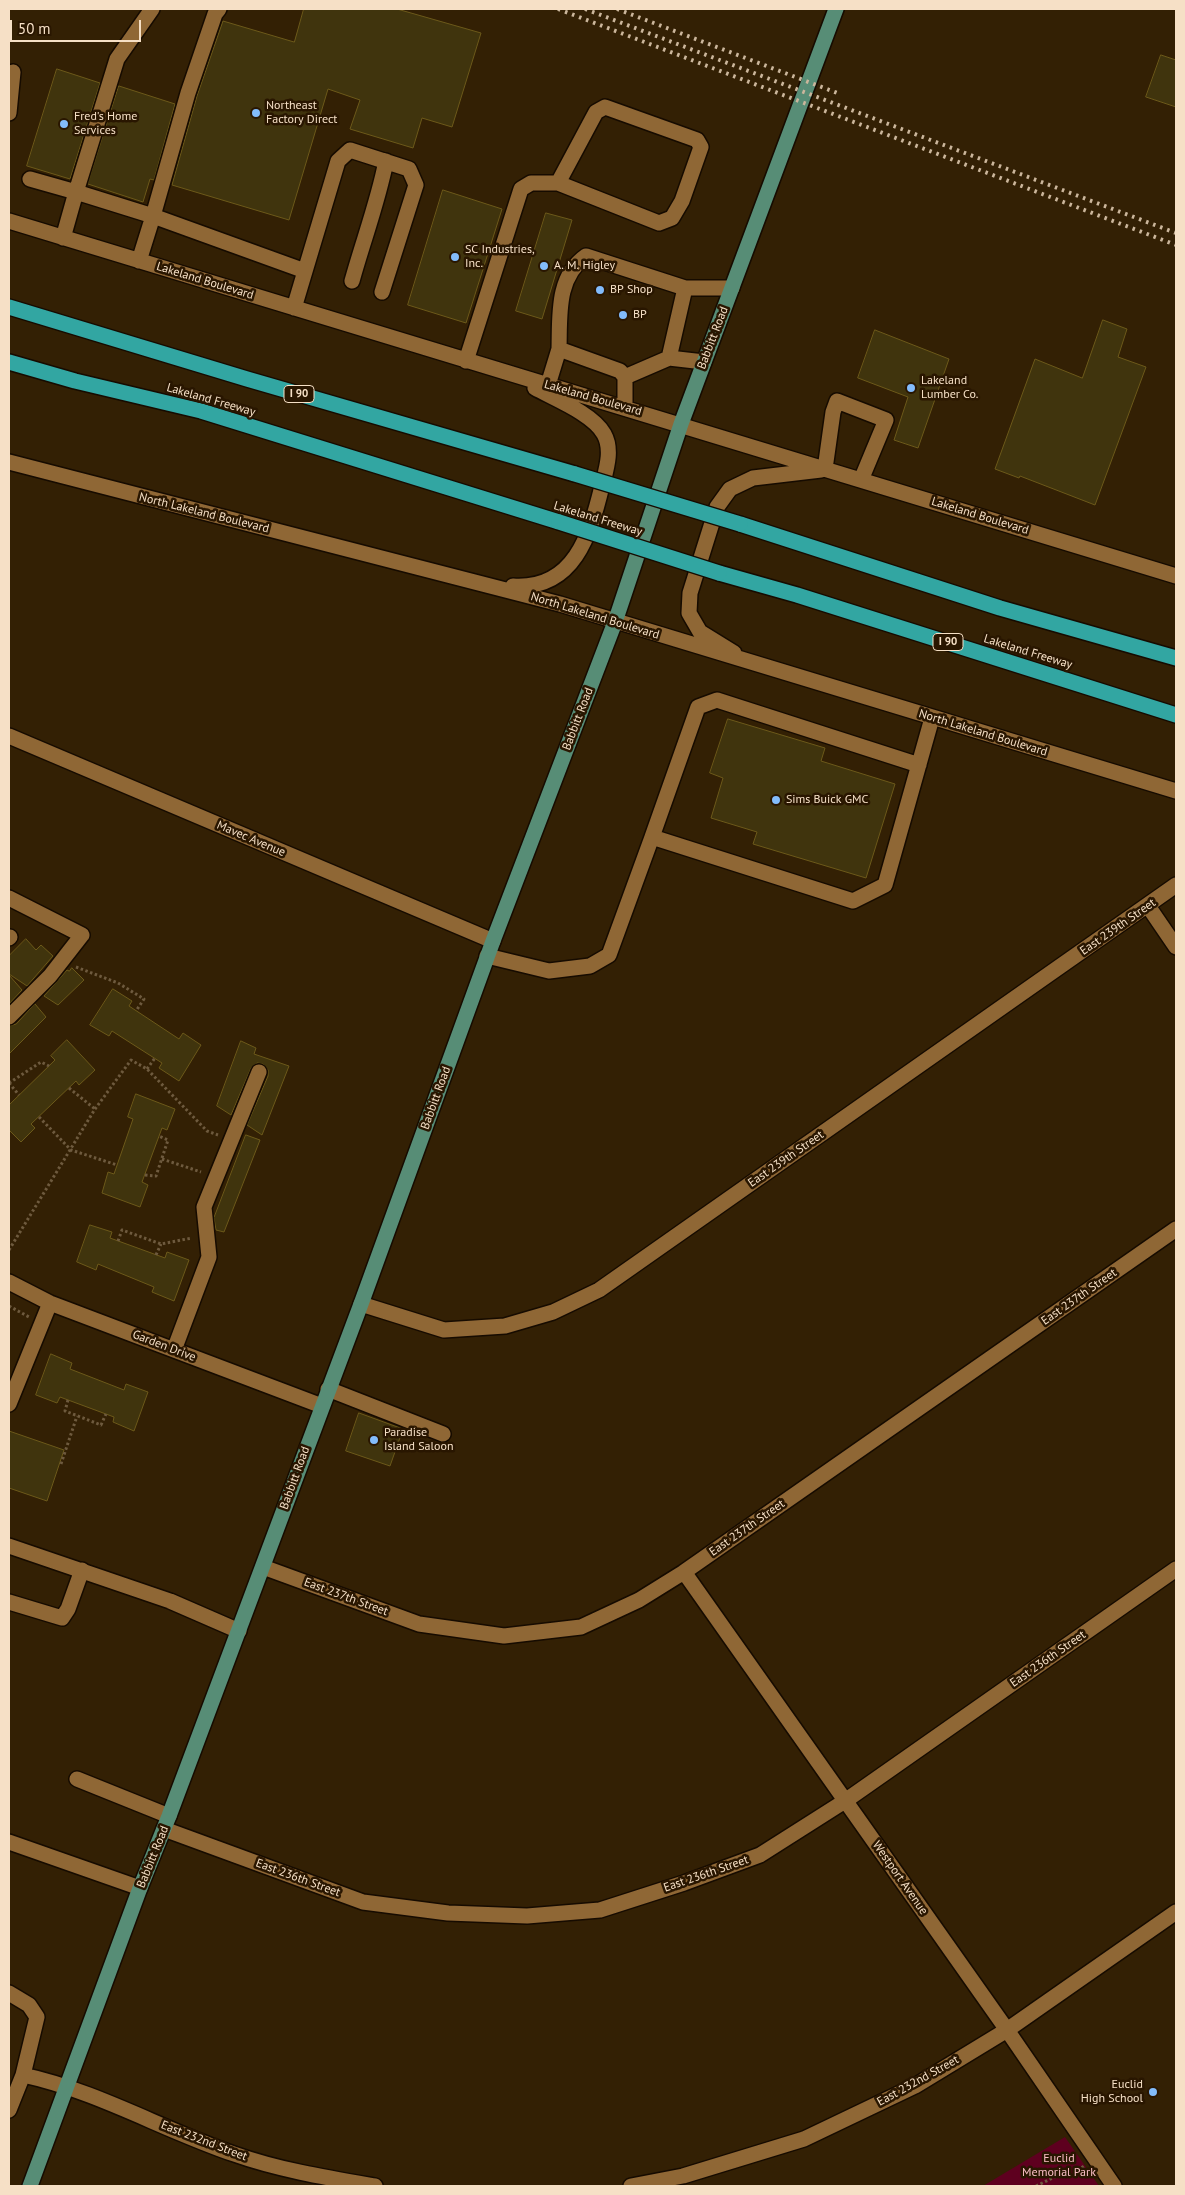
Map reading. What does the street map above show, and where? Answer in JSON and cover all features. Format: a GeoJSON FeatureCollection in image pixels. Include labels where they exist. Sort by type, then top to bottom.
{"type":"FeatureCollection","features":[{"type":"Feature","properties":{"kind":"highway","name":"I 90"},"geometry":{"type":"LineString","coordinates":[[14,308],[246,379],[575,474],[740,524],[1000,608],[1176,658]]}},
{"type":"Feature","properties":{"kind":"highway","name":"Lakeland Freeway"},"geometry":{"type":"LineString","coordinates":[[9,362],[75,381],[201,412],[719,573],[797,595],[1176,715]]}},
{"type":"Feature","properties":{"kind":"highway"},"geometry":{"type":"LineString","coordinates":[[9,373],[75,381]]}},
{"type":"Feature","properties":{"kind":"main road","name":"Babbitt Road"},"geometry":{"type":"LineString","coordinates":[[30,2186],[140,1888],[167,1822],[328,1389],[362,1304],[487,956],[615,622],[681,424],[836,9]]}},
{"type":"Feature","properties":{"kind":"street"},"geometry":{"type":"LineString","coordinates":[[64,238],[76,192],[117,59],[152,9]]}},
{"type":"Feature","properties":{"kind":"street"},"geometry":{"type":"LineString","coordinates":[[139,261],[188,93],[215,14],[219,9]]}},
{"type":"Feature","properties":{"kind":"street"},"geometry":{"type":"LineString","coordinates":[[9,112],[13,72]]}},
{"type":"Feature","properties":{"kind":"street"},"geometry":{"type":"LineString","coordinates":[[466,360],[521,188],[531,182],[558,183],[659,223],[672,218],[682,201],[701,146],[697,140],[605,107],[596,112],[558,183]]}},
{"type":"Feature","properties":{"kind":"street"},"geometry":{"type":"LineString","coordinates":[[294,308],[338,161],[350,150],[409,169],[416,185],[382,292]]}},
{"type":"Feature","properties":{"kind":"street"},"geometry":{"type":"LineString","coordinates":[[352,281],[378,198],[386,162]]}},
{"type":"Feature","properties":{"kind":"street"},"geometry":{"type":"LineString","coordinates":[[30,180],[153,216],[305,271]]}},
{"type":"Feature","properties":{"kind":"street","name":"Lakeland Boulevard"},"geometry":{"type":"LineString","coordinates":[[9,221],[1176,576]]}},
{"type":"Feature","properties":{"kind":"street"},"geometry":{"type":"LineString","coordinates":[[548,385],[559,349],[562,290],[577,262],[586,256],[685,288],[732,288]]}},
{"type":"Feature","properties":{"kind":"street"},"geometry":{"type":"LineString","coordinates":[[669,358],[685,288]]}},
{"type":"Feature","properties":{"kind":"street"},"geometry":{"type":"LineString","coordinates":[[559,349],[620,371],[626,377],[625,408]]}},
{"type":"Feature","properties":{"kind":"street"},"geometry":{"type":"LineString","coordinates":[[626,377],[669,358],[704,362]]}},
{"type":"Feature","properties":{"kind":"street"},"geometry":{"type":"LineString","coordinates":[[477,583],[529,587],[552,580],[565,568],[583,547],[593,522],[609,456],[605,436],[597,425],[582,414],[511,374]]}},
{"type":"Feature","properties":{"kind":"street"},"geometry":{"type":"LineString","coordinates":[[751,663],[700,632],[689,613],[690,593],[717,507],[730,489],[753,478],[824,469],[833,412],[838,401],[886,420],[861,480]]}},
{"type":"Feature","properties":{"kind":"street","name":"North Lakeland Boulevard"},"geometry":{"type":"LineString","coordinates":[[9,462],[560,604],[1176,791]]}},
{"type":"Feature","properties":{"kind":"street"},"geometry":{"type":"LineString","coordinates":[[487,956],[549,972],[590,966],[609,955],[698,707],[717,700],[919,765]]}},
{"type":"Feature","properties":{"kind":"street"},"geometry":{"type":"LineString","coordinates":[[652,837],[853,901],[885,885],[932,718]]}},
{"type":"Feature","properties":{"kind":"street","name":"Mavec Avenue"},"geometry":{"type":"LineString","coordinates":[[9,736],[493,941]]}},
{"type":"Feature","properties":{"kind":"street","name":"East 239th Street"},"geometry":{"type":"LineString","coordinates":[[362,1304],[444,1330],[505,1326],[553,1312],[599,1290],[1176,886]]}},
{"type":"Feature","properties":{"kind":"street"},"geometry":{"type":"LineString","coordinates":[[9,898],[82,935],[50,976],[9,1017]]}},
{"type":"Feature","properties":{"kind":"street"},"geometry":{"type":"LineString","coordinates":[[1148,906],[1176,947]]}},
{"type":"Feature","properties":{"kind":"street"},"geometry":{"type":"LineString","coordinates":[[174,1350],[209,1257],[204,1207],[259,1072]]}},
{"type":"Feature","properties":{"kind":"street","name":"East 237th Street"},"geometry":{"type":"LineString","coordinates":[[263,1567],[419,1624],[504,1636],[581,1627],[639,1600],[684,1572],[1176,1229]]}},
{"type":"Feature","properties":{"kind":"street","name":"Garden Drive"},"geometry":{"type":"LineString","coordinates":[[9,1282],[50,1303],[322,1406]]}},
{"type":"Feature","properties":{"kind":"street"},"geometry":{"type":"LineString","coordinates":[[9,1404],[50,1303]]}},
{"type":"Feature","properties":{"kind":"street"},"geometry":{"type":"LineString","coordinates":[[328,1389],[444,1434]]}},
{"type":"Feature","properties":{"kind":"street"},"geometry":{"type":"LineString","coordinates":[[9,1546],[170,1600],[239,1631]]}},
{"type":"Feature","properties":{"kind":"street"},"geometry":{"type":"LineString","coordinates":[[9,1602],[62,1618],[68,1609],[82,1570]]}},
{"type":"Feature","properties":{"kind":"street","name":"East 236th Street"},"geometry":{"type":"LineString","coordinates":[[77,1779],[167,1822],[363,1902],[448,1913],[527,1916],[600,1910],[684,1883],[760,1855],[845,1801],[1176,1570]]}},
{"type":"Feature","properties":{"kind":"street","name":"Westport Avenue"},"geometry":{"type":"LineString","coordinates":[[684,1572],[1007,2030],[1114,2186]]}},
{"type":"Feature","properties":{"kind":"street"},"geometry":{"type":"LineString","coordinates":[[9,1842],[140,1888]]}},
{"type":"Feature","properties":{"kind":"street","name":"East 232nd Street"},"geometry":{"type":"LineString","coordinates":[[631,2186],[682,2176],[804,2140],[915,2086],[1007,2030],[1176,1912]]}},
{"type":"Feature","properties":{"kind":"street"},"geometry":{"type":"LineString","coordinates":[[9,1993],[29,2005],[37,2017],[23,2075],[9,2110]]}},
{"type":"Feature","properties":{"kind":"street","name":"East 232nd Street"},"geometry":{"type":"LineString","coordinates":[[23,2075],[67,2086],[234,2154],[307,2174],[375,2186]]}},
{"type":"Feature","properties":{"kind":"path"},"geometry":{"type":"LineString","coordinates":[[74,966],[118,983],[144,999],[136,1011]]}},
{"type":"Feature","properties":{"kind":"path"},"geometry":{"type":"LineString","coordinates":[[147,1069],[155,1058]]}},
{"type":"Feature","properties":{"kind":"path"},"geometry":{"type":"LineString","coordinates":[[9,1250],[95,1109],[131,1060],[147,1069],[207,1131],[223,1137]]}},
{"type":"Feature","properties":{"kind":"path"},"geometry":{"type":"LineString","coordinates":[[20,1095],[9,1083],[41,1062],[49,1066]]}},
{"type":"Feature","properties":{"kind":"path"},"geometry":{"type":"LineString","coordinates":[[69,1088],[95,1109]]}},
{"type":"Feature","properties":{"kind":"path"},"geometry":{"type":"LineString","coordinates":[[39,1117],[71,1150],[117,1165]]}},
{"type":"Feature","properties":{"kind":"path"},"geometry":{"type":"LineString","coordinates":[[145,1175],[156,1176],[168,1140],[159,1136]]}},
{"type":"Feature","properties":{"kind":"path"},"geometry":{"type":"LineString","coordinates":[[162,1159],[209,1175]]}},
{"type":"Feature","properties":{"kind":"path"},"geometry":{"type":"LineString","coordinates":[[118,1241],[122,1230],[161,1244],[192,1238]]}},
{"type":"Feature","properties":{"kind":"path"},"geometry":{"type":"LineString","coordinates":[[156,1255],[161,1244]]}},
{"type":"Feature","properties":{"kind":"path"},"geometry":{"type":"LineString","coordinates":[[9,1306],[34,1320]]}},
{"type":"Feature","properties":{"kind":"path"},"geometry":{"type":"LineString","coordinates":[[68,1400],[65,1411],[101,1425],[106,1414]]}},
{"type":"Feature","properties":{"kind":"path"},"geometry":{"type":"LineString","coordinates":[[61,1464],[77,1416]]}},
{"type":"Feature","properties":{"kind":"path"},"geometry":{"type":"LineString","coordinates":[[1036,2186],[1061,2174],[1076,2172],[1088,2163]]}},
{"type":"Feature","properties":{"kind":"green space","name":"Euclid Memorial Park"},"geometry":{"type":"Polygon","coordinates":[[[1065,2137],[1099,2186],[983,2186],[1065,2137]]]}},
{"type":"Feature","properties":{"kind":"building","name":"Northeast Factory Direct"},"geometry":{"type":"Polygon","coordinates":[[[304,9],[397,9],[481,33],[452,127],[422,118],[413,148],[350,129],[360,100],[328,89],[289,220],[172,185],[197,96],[223,21],[294,42],[304,9]]]}},
{"type":"Feature","properties":{"kind":"building"},"geometry":{"type":"Polygon","coordinates":[[[1161,55],[1176,60],[1176,107],[1146,97],[1161,55]]]}},
{"type":"Feature","properties":{"kind":"building","name":"Fred's Home Services"},"geometry":{"type":"Polygon","coordinates":[[[57,69],[100,83],[70,179],[27,166],[57,69]]]}},
{"type":"Feature","properties":{"kind":"building"},"geometry":{"type":"Polygon","coordinates":[[[119,86],[175,104],[154,180],[150,179],[143,202],[88,184],[119,86]]]}},
{"type":"Feature","properties":{"kind":"building","name":"SC Industries, Inc."},"geometry":{"type":"Polygon","coordinates":[[[443,190],[502,209],[466,323],[408,305],[443,190]]]}},
{"type":"Feature","properties":{"kind":"building","name":"A. M. Higley"},"geometry":{"type":"Polygon","coordinates":[[[546,213],[572,220],[542,319],[516,311],[546,213]]]}},
{"type":"Feature","properties":{"kind":"building"},"geometry":{"type":"Polygon","coordinates":[[[1103,320],[1127,329],[1118,357],[1146,367],[1095,505],[1020,476],[1019,478],[995,469],[1035,359],[1082,378],[1103,320]]]}},
{"type":"Feature","properties":{"kind":"building","name":"Lakeland Lumber Co."},"geometry":{"type":"Polygon","coordinates":[[[875,330],[949,359],[918,448],[894,440],[908,397],[858,378],[875,330]]]}},
{"type":"Feature","properties":{"kind":"building"},"geometry":{"type":"Polygon","coordinates":[[[728,719],[825,748],[821,761],[895,784],[866,878],[753,844],[757,832],[711,818],[723,778],[710,773],[728,719]]]}},
{"type":"Feature","properties":{"kind":"building"},"geometry":{"type":"Polygon","coordinates":[[[26,939],[36,950],[41,945],[53,956],[27,986],[9,974],[9,956],[26,939]]]}},
{"type":"Feature","properties":{"kind":"building"},"geometry":{"type":"Polygon","coordinates":[[[72,968],[84,980],[58,1005],[44,996],[67,970],[69,971],[72,968]]]}},
{"type":"Feature","properties":{"kind":"building"},"geometry":{"type":"Polygon","coordinates":[[[9,975],[22,990],[9,1004],[9,975]]]}},
{"type":"Feature","properties":{"kind":"building"},"geometry":{"type":"Polygon","coordinates":[[[113,989],[132,1001],[129,1006],[179,1039],[183,1033],[201,1045],[179,1081],[159,1068],[162,1063],[112,1031],[109,1036],[90,1025],[113,989]]]}},
{"type":"Feature","properties":{"kind":"building"},"geometry":{"type":"Polygon","coordinates":[[[35,1004],[46,1017],[9,1054],[9,1026],[16,1024],[35,1004]]]}},
{"type":"Feature","properties":{"kind":"building"},"geometry":{"type":"Polygon","coordinates":[[[67,1040],[95,1070],[79,1085],[76,1081],[31,1124],[35,1128],[21,1142],[9,1130],[9,1105],[55,1060],[51,1056],[67,1040]]]}},
{"type":"Feature","properties":{"kind":"building"},"geometry":{"type":"Polygon","coordinates":[[[241,1041],[256,1048],[254,1054],[289,1066],[262,1135],[247,1125],[268,1076],[268,1070],[263,1064],[257,1063],[251,1068],[231,1115],[217,1106],[241,1041]]]}},
{"type":"Feature","properties":{"kind":"building"},"geometry":{"type":"Polygon","coordinates":[[[136,1094],[175,1109],[167,1130],[162,1128],[142,1182],[148,1185],[140,1207],[102,1193],[108,1172],[114,1174],[133,1119],[128,1117],[136,1094]]]}},
{"type":"Feature","properties":{"kind":"building"},"geometry":{"type":"Polygon","coordinates":[[[246,1135],[260,1140],[224,1232],[216,1230],[214,1218],[246,1135]]]}},
{"type":"Feature","properties":{"kind":"building"},"geometry":{"type":"Polygon","coordinates":[[[90,1225],[112,1232],[110,1238],[165,1258],[167,1252],[189,1260],[174,1301],[152,1292],[154,1287],[98,1264],[96,1270],[77,1262],[90,1225]]]}},
{"type":"Feature","properties":{"kind":"building"},"geometry":{"type":"Polygon","coordinates":[[[51,1354],[72,1363],[70,1369],[124,1390],[126,1384],[148,1392],[134,1431],[113,1422],[114,1417],[60,1397],[57,1403],[36,1395],[51,1354]]]}},
{"type":"Feature","properties":{"kind":"building","name":"Paradise Island Saloon"},"geometry":{"type":"Polygon","coordinates":[[[359,1413],[403,1429],[390,1466],[346,1451],[359,1413]]]}},
{"type":"Feature","properties":{"kind":"building"},"geometry":{"type":"Polygon","coordinates":[[[9,1431],[64,1450],[47,1501],[9,1488],[9,1431]]]}},
{"type":"Feature","properties":{"kind":"railway"},"geometry":{"type":"LineString","coordinates":[[558,9],[1176,245]]}},
{"type":"Feature","properties":{"kind":"railway"},"geometry":{"type":"LineString","coordinates":[[585,9],[1176,233]]}},
{"type":"Feature","properties":{"kind":"railway"},"geometry":{"type":"LineString","coordinates":[[617,9],[840,94]]}},
{"type":"Feature","properties":{"kind":"place","name":"Northeast Factory Direct"},"geometry":{"type":"Point","coordinates":[256,113]}},
{"type":"Feature","properties":{"kind":"place","name":"Fred's Home Services"},"geometry":{"type":"Point","coordinates":[64,124]}},
{"type":"Feature","properties":{"kind":"place","name":"SC Industries, Inc."},"geometry":{"type":"Point","coordinates":[455,257]}},
{"type":"Feature","properties":{"kind":"place","name":"A. M. Higley"},"geometry":{"type":"Point","coordinates":[544,266]}},
{"type":"Feature","properties":{"kind":"place","name":"BP Shop"},"geometry":{"type":"Point","coordinates":[600,290]}},
{"type":"Feature","properties":{"kind":"place","name":"BP"},"geometry":{"type":"Point","coordinates":[623,315]}},
{"type":"Feature","properties":{"kind":"place","name":"Lakeland Lumber Co."},"geometry":{"type":"Point","coordinates":[911,388]}},
{"type":"Feature","properties":{"kind":"place","name":"Sims Buick GMC"},"geometry":{"type":"Point","coordinates":[776,800]}},
{"type":"Feature","properties":{"kind":"place","name":"Paradise Island Saloon"},"geometry":{"type":"Point","coordinates":[374,1440]}},
{"type":"Feature","properties":{"kind":"place","name":"Euclid High School"},"geometry":{"type":"Point","coordinates":[1153,2092]}}]}
